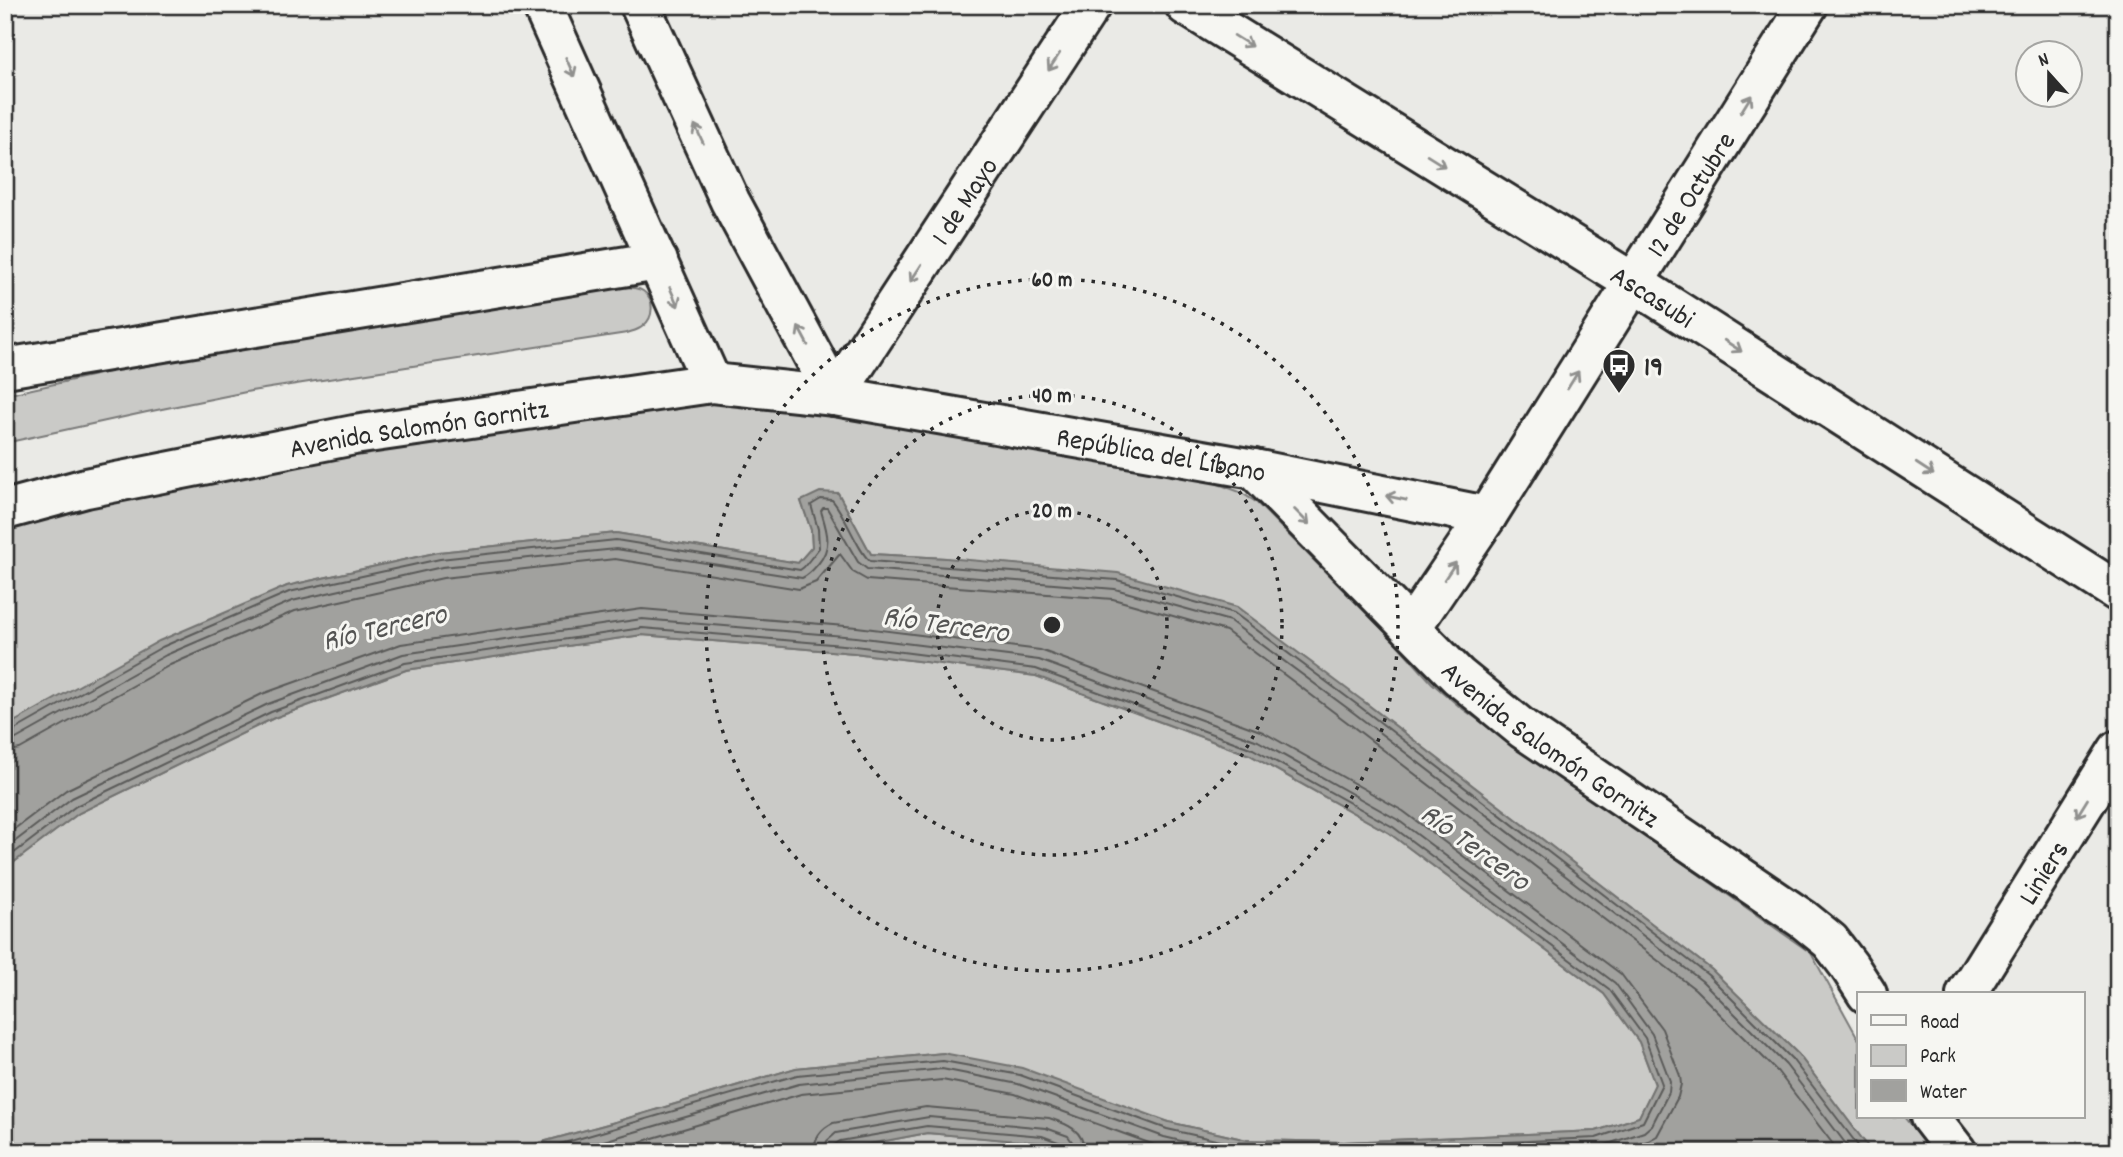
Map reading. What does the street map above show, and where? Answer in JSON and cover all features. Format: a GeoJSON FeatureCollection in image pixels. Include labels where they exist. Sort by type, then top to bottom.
{"type":"FeatureCollection","features":[{"type":"Feature","properties":{"kind":"street"},"geometry":{"type":"LineString","coordinates":[[542,5],[712,383]]}},
{"type":"Feature","properties":{"kind":"street"},"geometry":{"type":"LineString","coordinates":[[639,5],[730,201],[835,396]]}},
{"type":"Feature","properties":{"kind":"street","name":"1 de Mayo"},"geometry":{"type":"LineString","coordinates":[[835,396],[1091,5]]}},
{"type":"Feature","properties":{"kind":"street","name":"Ascasubi"},"geometry":{"type":"LineString","coordinates":[[1185,5],[1634,283],[2118,592]]}},
{"type":"Feature","properties":{"kind":"street","name":"12 de Octubre"},"geometry":{"type":"LineString","coordinates":[[1411,628],[1487,516],[1808,5]]}},
{"type":"Feature","properties":{"kind":"street"},"geometry":{"type":"LineString","coordinates":[[5,368],[658,261]]}},
{"type":"Feature","properties":{"kind":"street","name":"Avenida Salomón Gornitz"},"geometry":{"type":"LineString","coordinates":[[5,510],[86,488],[354,435],[712,383],[835,396]]}},
{"type":"Feature","properties":{"kind":"street","name":"República del Líbano"},"geometry":{"type":"LineString","coordinates":[[835,396],[1254,469],[1487,516]]}},
{"type":"Feature","properties":{"kind":"street","name":"Avenida Salomón Gornitz"},"geometry":{"type":"LineString","coordinates":[[1254,469],[1458,676],[1523,729],[1804,920],[1830,941],[1866,992]]}},
{"type":"Feature","properties":{"kind":"street","name":"Liniers"},"geometry":{"type":"LineString","coordinates":[[1967,992],[2118,750]]}},
{"type":"Feature","properties":{"kind":"street"},"geometry":{"type":"LineString","coordinates":[[1931,1118],[1957,1152]]}},
{"type":"Feature","properties":{"kind":"green space"},"geometry":{"type":"Polygon","coordinates":[[[621,287],[641,290],[647,294],[652,308],[647,323],[627,333],[251,391],[5,443],[5,395],[140,365],[621,287]]]}},
{"type":"Feature","properties":{"kind":"green space"},"geometry":{"type":"Polygon","coordinates":[[[714,402],[834,413],[1202,478],[1240,492],[1256,502],[1432,683],[1460,707],[1811,953],[1857,1036],[1857,1118],[1905,1118],[1932,1152],[1872,1152],[1798,1054],[1712,970],[1363,701],[946,558],[871,554],[838,493],[801,501],[811,530],[812,547],[798,563],[616,533],[439,552],[287,586],[5,727],[5,528],[181,488],[447,441],[714,402]]]}},
{"type":"Feature","properties":{"kind":"green space"},"geometry":{"type":"Polygon","coordinates":[[[642,635],[854,653],[1036,676],[1250,755],[1389,833],[1604,994],[1639,1042],[1655,1085],[1639,1117],[1596,1131],[1344,1142],[1247,1140],[1169,1122],[943,1053],[796,1068],[506,1152],[5,1152],[5,869],[79,813],[274,718],[406,670],[642,635]]]}},
{"type":"Feature","properties":{"kind":"green space"},"geometry":{"type":"Polygon","coordinates":[[[927,1133],[1042,1143],[1067,1152],[828,1152],[927,1133]]]}},
{"type":"Feature","properties":{"kind":"water","name":"Río Tercero"},"geometry":{"type":"Polygon","coordinates":[[[820,492],[838,493],[871,554],[1118,573],[1237,607],[1712,970],[1798,1054],[1872,1152],[1067,1152],[1041,1143],[927,1133],[828,1152],[506,1152],[796,1068],[943,1053],[1022,1068],[1169,1122],[1247,1140],[1344,1142],[1596,1131],[1639,1117],[1655,1084],[1639,1042],[1604,994],[1389,833],[1250,755],[1036,676],[854,653],[642,635],[406,670],[274,718],[79,813],[5,869],[5,727],[159,641],[287,586],[439,552],[616,533],[798,563],[812,547],[811,530],[801,501],[820,492]]]}},
{"type":"Feature","properties":{"kind":"place","name":"19"},"geometry":{"type":"Point","coordinates":[1619,395]}}]}
